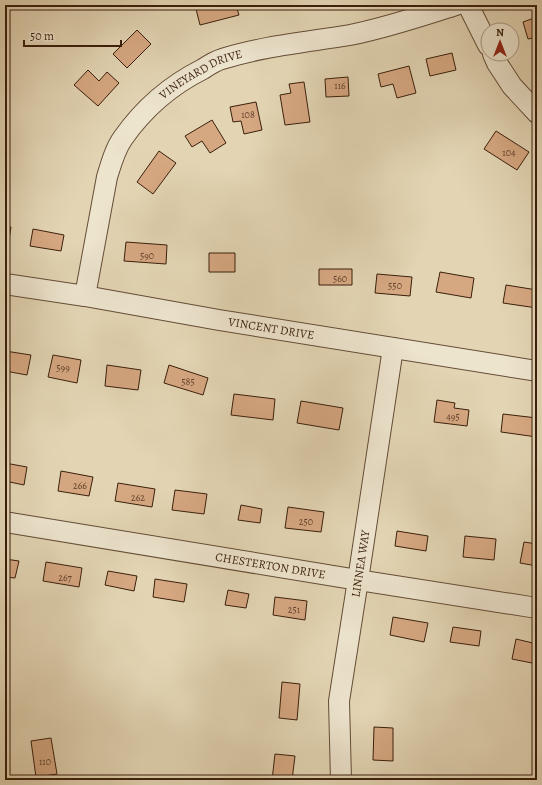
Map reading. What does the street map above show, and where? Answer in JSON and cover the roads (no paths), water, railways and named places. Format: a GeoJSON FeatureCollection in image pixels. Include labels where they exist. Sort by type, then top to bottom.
{"type":"FeatureCollection","features":[{"type":"Feature","properties":{"kind":"street","name":"VINEYARD DRIVE"},"geometry":{"type":"LineString","coordinates":[[86,296],[107,177],[112,161],[122,138],[140,116],[158,98],[187,77],[220,60],[250,51],[385,28],[456,5]]}},
{"type":"Feature","properties":{"kind":"street"},"geometry":{"type":"LineString","coordinates":[[468,5],[480,29]]}},
{"type":"Feature","properties":{"kind":"street"},"geometry":{"type":"LineString","coordinates":[[497,62],[512,86],[537,113]]}},
{"type":"Feature","properties":{"kind":"street","name":"VINCENT DRIVE"},"geometry":{"type":"LineString","coordinates":[[5,284],[86,296],[219,320],[537,371]]}},
{"type":"Feature","properties":{"kind":"street","name":"LINNEA WAY"},"geometry":{"type":"LineString","coordinates":[[341,780],[339,701],[393,348]]}},
{"type":"Feature","properties":{"kind":"street","name":"CHESTERTON DRIVE"},"geometry":{"type":"LineString","coordinates":[[5,522],[537,608]]}}]}
